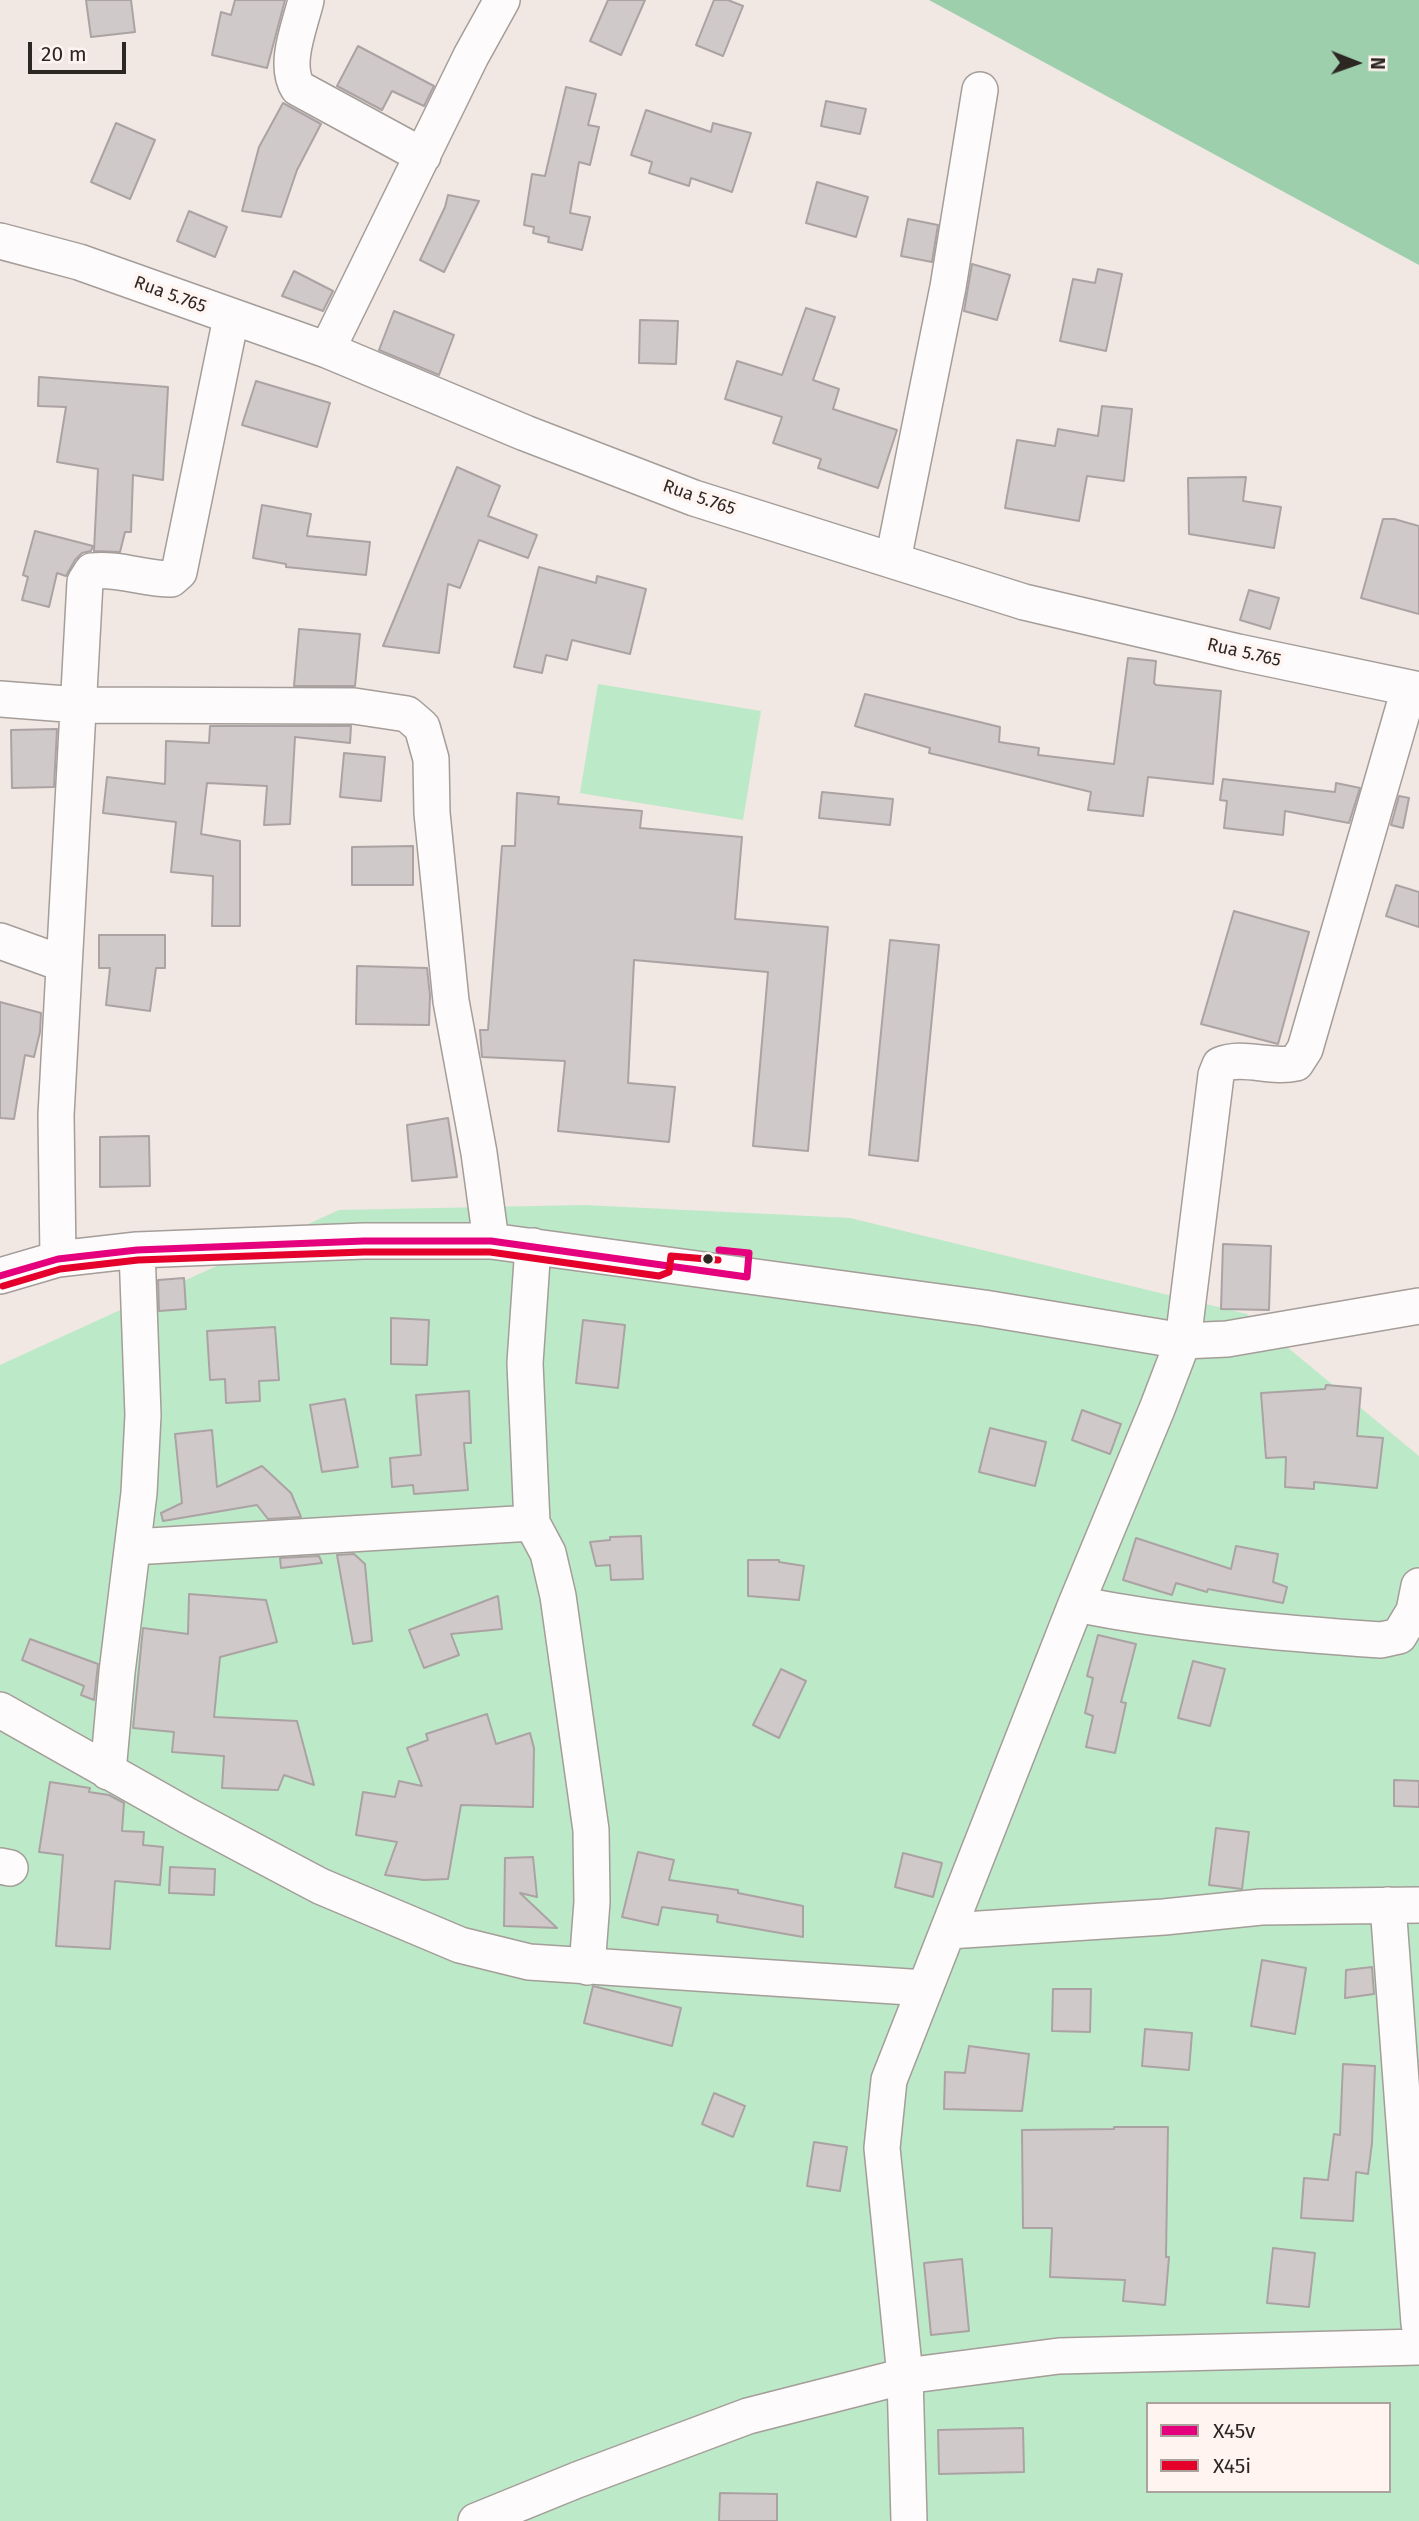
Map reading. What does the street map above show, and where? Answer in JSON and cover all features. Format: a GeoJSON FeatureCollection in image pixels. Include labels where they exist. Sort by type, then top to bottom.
{"type":"FeatureCollection","features":[{"type":"Feature","properties":{"kind":"street"},"geometry":{"type":"LineString","coordinates":[[306,0],[291,66],[293,80],[298,88],[423,156]]}},
{"type":"Feature","properties":{"kind":"street"},"geometry":{"type":"LineString","coordinates":[[327,350],[502,0]]}},
{"type":"Feature","properties":{"kind":"street"},"geometry":{"type":"LineString","coordinates":[[893,560],[947,287],[980,90]]}},
{"type":"Feature","properties":{"kind":"street","name":"Rua 5.765"},"geometry":{"type":"LineString","coordinates":[[0,241],[79,262],[327,350],[525,433],[694,498],[1024,602],[1238,652],[1414,689]]}},
{"type":"Feature","properties":{"kind":"street"},"geometry":{"type":"LineString","coordinates":[[58,1259],[57,1115],[85,582],[92,571],[103,570],[171,579],[179,572],[231,318]]}},
{"type":"Feature","properties":{"kind":"street"},"geometry":{"type":"LineString","coordinates":[[909,2521],[905,2376],[882,2148],[889,2080],[1076,1604],[1183,1341],[1216,1074],[1220,1065],[1230,1061],[1283,1066],[1296,1063],[1305,1049],[1414,689]]}},
{"type":"Feature","properties":{"kind":"street"},"geometry":{"type":"LineString","coordinates":[[0,699],[79,705],[354,706],[407,714],[422,727],[431,759],[432,813],[451,1000],[492,1241]]}},
{"type":"Feature","properties":{"kind":"street"},"geometry":{"type":"LineString","coordinates":[[0,941],[64,964]]}},
{"type":"Feature","properties":{"kind":"street"},"geometry":{"type":"LineString","coordinates":[[0,1276],[58,1259],[137,1250],[365,1241],[492,1241],[660,1266],[823,1285],[984,1308],[1183,1341],[1227,1339],[1419,1306]]}},
{"type":"Feature","properties":{"kind":"street"},"geometry":{"type":"LineString","coordinates":[[533,1246],[525,1363],[532,1523],[548,1553],[558,1596],[591,1830],[592,1902],[587,1967]]}},
{"type":"Feature","properties":{"kind":"street"},"geometry":{"type":"LineString","coordinates":[[108,1772],[139,1493],[143,1415],[137,1250]]}},
{"type":"Feature","properties":{"kind":"street"},"geometry":{"type":"LineString","coordinates":[[133,1547],[532,1523]]}},
{"type":"Feature","properties":{"kind":"street"},"geometry":{"type":"LineString","coordinates":[[1076,1604],[1143,1617],[1251,1631],[1381,1640],[1399,1636],[1414,1611],[1419,1586]]}},
{"type":"Feature","properties":{"kind":"street"},"geometry":{"type":"LineString","coordinates":[[0,1710],[108,1772],[320,1886],[460,1945],[529,1962],[925,1988]]}},
{"type":"Feature","properties":{"kind":"street"},"geometry":{"type":"LineString","coordinates":[[949,1931],[1152,1918],[1261,1907],[1404,1905],[1419,2323]]}},
{"type":"Feature","properties":{"kind":"street"},"geometry":{"type":"LineString","coordinates":[[476,2521],[748,2416],[905,2376],[1059,2356],[1419,2347]]}},
{"type":"Feature","properties":{"kind":"green space"},"geometry":{"type":"Polygon","coordinates":[[[929,0],[1419,0],[1419,265],[929,0]]]}},
{"type":"Feature","properties":{"kind":"green space"},"geometry":{"type":"Polygon","coordinates":[[[598,684],[761,711],[743,820],[580,793],[598,684]]]}},
{"type":"Feature","properties":{"kind":"green space"},"geometry":{"type":"Polygon","coordinates":[[[584,1205],[850,1218],[1247,1314],[1419,1456],[1419,2521],[0,2521],[0,1365],[339,1210],[584,1205]]]}},
{"type":"Feature","properties":{"kind":"building"},"geometry":{"type":"Polygon","coordinates":[[[86,0],[131,0],[135,32],[91,37],[86,0]]]}},
{"type":"Feature","properties":{"kind":"building"},"geometry":{"type":"Polygon","coordinates":[[[235,0],[285,0],[267,68],[212,55],[221,12],[231,15],[235,0]]]}},
{"type":"Feature","properties":{"kind":"building"},"geometry":{"type":"Polygon","coordinates":[[[608,0],[645,0],[621,55],[590,41],[608,0]]]}},
{"type":"Feature","properties":{"kind":"building"},"geometry":{"type":"Polygon","coordinates":[[[714,0],[728,0],[743,6],[723,56],[696,45],[714,0]]]}},
{"type":"Feature","properties":{"kind":"building"},"geometry":{"type":"Polygon","coordinates":[[[358,46],[434,86],[424,106],[392,91],[382,110],[337,86],[358,46]]]}},
{"type":"Feature","properties":{"kind":"building"},"geometry":{"type":"Polygon","coordinates":[[[566,87],[596,94],[588,125],[599,127],[590,165],[579,162],[570,213],[590,217],[582,250],[548,242],[549,237],[533,233],[534,227],[524,225],[532,174],[545,176],[566,87]]]}},
{"type":"Feature","properties":{"kind":"building"},"geometry":{"type":"Polygon","coordinates":[[[826,101],[866,109],[860,134],[821,126],[826,101]]]}},
{"type":"Feature","properties":{"kind":"building"},"geometry":{"type":"Polygon","coordinates":[[[283,103],[321,124],[297,170],[281,217],[242,211],[259,147],[283,103]]]}},
{"type":"Feature","properties":{"kind":"building"},"geometry":{"type":"Polygon","coordinates":[[[646,110],[711,132],[713,123],[751,133],[732,192],[691,178],[689,186],[649,173],[652,162],[631,155],[646,110]]]}},
{"type":"Feature","properties":{"kind":"building"},"geometry":{"type":"Polygon","coordinates":[[[116,123],[155,140],[130,199],[91,182],[116,123]]]}},
{"type":"Feature","properties":{"kind":"building"},"geometry":{"type":"Polygon","coordinates":[[[817,182],[868,197],[856,237],[806,223],[817,182]]]}},
{"type":"Feature","properties":{"kind":"building"},"geometry":{"type":"Polygon","coordinates":[[[448,195],[479,201],[444,272],[420,260],[448,195]]]}},
{"type":"Feature","properties":{"kind":"building"},"geometry":{"type":"Polygon","coordinates":[[[189,211],[227,227],[215,257],[177,241],[189,211]]]}},
{"type":"Feature","properties":{"kind":"building"},"geometry":{"type":"Polygon","coordinates":[[[908,219],[938,225],[932,262],[901,256],[908,219]]]}},
{"type":"Feature","properties":{"kind":"building"},"geometry":{"type":"Polygon","coordinates":[[[972,264],[1010,275],[997,320],[964,311],[972,264]]]}},
{"type":"Feature","properties":{"kind":"building"},"geometry":{"type":"Polygon","coordinates":[[[1098,269],[1122,274],[1106,351],[1060,341],[1073,279],[1095,283],[1098,269]]]}},
{"type":"Feature","properties":{"kind":"building"},"geometry":{"type":"Polygon","coordinates":[[[294,271],[333,291],[323,311],[282,296],[294,271]]]}},
{"type":"Feature","properties":{"kind":"building"},"geometry":{"type":"Polygon","coordinates":[[[806,308],[835,317],[813,380],[839,389],[833,409],[897,430],[878,488],[818,468],[821,459],[773,443],[782,417],[725,399],[737,361],[782,375],[806,308]]]}},
{"type":"Feature","properties":{"kind":"building"},"geometry":{"type":"Polygon","coordinates":[[[394,311],[454,335],[439,375],[379,350],[394,311]]]}},
{"type":"Feature","properties":{"kind":"building"},"geometry":{"type":"Polygon","coordinates":[[[640,320],[678,321],[676,364],[639,363],[640,320]]]}},
{"type":"Feature","properties":{"kind":"building"},"geometry":{"type":"Polygon","coordinates":[[[39,377],[168,387],[163,480],[133,475],[131,532],[125,532],[120,552],[94,551],[98,469],[57,462],[66,407],[38,406],[39,377]]]}},
{"type":"Feature","properties":{"kind":"building"},"geometry":{"type":"Polygon","coordinates":[[[256,381],[330,403],[317,447],[242,425],[256,381]]]}},
{"type":"Feature","properties":{"kind":"building"},"geometry":{"type":"Polygon","coordinates":[[[1102,406],[1132,409],[1124,481],[1087,476],[1079,521],[1005,508],[1017,440],[1055,446],[1058,429],[1098,436],[1102,406]]]}},
{"type":"Feature","properties":{"kind":"building"},"geometry":{"type":"Polygon","coordinates":[[[457,467],[500,486],[488,516],[537,535],[528,558],[479,540],[460,588],[448,584],[439,653],[383,646],[457,467]]]}},
{"type":"Feature","properties":{"kind":"building"},"geometry":{"type":"Polygon","coordinates":[[[1246,477],[1243,501],[1281,507],[1274,548],[1189,534],[1188,478],[1246,477]]]}},
{"type":"Feature","properties":{"kind":"building"},"geometry":{"type":"Polygon","coordinates":[[[262,505],[311,514],[307,536],[370,542],[366,575],[286,567],[286,564],[253,558],[262,505]]]}},
{"type":"Feature","properties":{"kind":"building"},"geometry":{"type":"Polygon","coordinates":[[[1383,519],[1419,526],[1419,614],[1361,598],[1383,519]]]}},
{"type":"Feature","properties":{"kind":"building"},"geometry":{"type":"Polygon","coordinates":[[[35,531],[93,546],[91,551],[82,553],[75,560],[66,576],[57,573],[49,607],[22,600],[28,577],[23,575],[35,531]]]}},
{"type":"Feature","properties":{"kind":"building"},"geometry":{"type":"Polygon","coordinates":[[[539,567],[596,583],[597,576],[646,589],[630,654],[572,640],[567,660],[546,655],[542,673],[514,667],[539,567]]]}},
{"type":"Feature","properties":{"kind":"building"},"geometry":{"type":"Polygon","coordinates":[[[1249,590],[1279,598],[1270,629],[1240,620],[1249,590]]]}},
{"type":"Feature","properties":{"kind":"building"},"geometry":{"type":"Polygon","coordinates":[[[299,629],[360,634],[355,686],[294,686],[299,629]]]}},
{"type":"Feature","properties":{"kind":"building"},"geometry":{"type":"Polygon","coordinates":[[[1128,658],[1156,661],[1156,685],[1221,691],[1213,784],[1148,777],[1143,816],[1088,810],[1091,792],[929,753],[930,748],[855,726],[865,694],[1000,727],[999,742],[1039,748],[1038,755],[1114,764],[1128,658]]]}},
{"type":"Feature","properties":{"kind":"building"},"geometry":{"type":"Polygon","coordinates":[[[210,726],[351,726],[350,743],[295,737],[290,824],[264,825],[267,786],[207,783],[201,834],[240,841],[240,926],[212,926],[213,876],[171,872],[176,822],[103,813],[107,777],[165,784],[166,741],[209,743],[210,726]]]}},
{"type":"Feature","properties":{"kind":"building"},"geometry":{"type":"Polygon","coordinates":[[[57,729],[54,787],[12,788],[11,730],[57,729]]]}},
{"type":"Feature","properties":{"kind":"building"},"geometry":{"type":"Polygon","coordinates":[[[344,753],[385,757],[381,801],[340,797],[344,753]]]}},
{"type":"Feature","properties":{"kind":"building"},"geometry":{"type":"Polygon","coordinates":[[[1223,779],[1335,792],[1336,783],[1360,788],[1349,823],[1285,811],[1283,835],[1224,828],[1227,801],[1220,800],[1223,779]]]}},
{"type":"Feature","properties":{"kind":"building"},"geometry":{"type":"Polygon","coordinates":[[[822,792],[893,799],[890,825],[819,818],[822,792]]]}},
{"type":"Feature","properties":{"kind":"building"},"geometry":{"type":"Polygon","coordinates":[[[517,793],[559,797],[558,804],[642,811],[640,828],[742,837],[735,919],[828,927],[808,1151],[753,1146],[768,972],[634,960],[628,1083],[675,1087],[669,1142],[558,1131],[565,1061],[482,1057],[480,1030],[488,1030],[502,846],[515,846],[517,793]]]}},
{"type":"Feature","properties":{"kind":"building"},"geometry":{"type":"Polygon","coordinates":[[[1399,796],[1409,798],[1403,828],[1391,825],[1399,796]]]}},
{"type":"Feature","properties":{"kind":"building"},"geometry":{"type":"Polygon","coordinates":[[[413,846],[413,885],[352,885],[352,847],[413,846]]]}},
{"type":"Feature","properties":{"kind":"building"},"geometry":{"type":"Polygon","coordinates":[[[1396,885],[1419,892],[1419,927],[1386,916],[1396,885]]]}},
{"type":"Feature","properties":{"kind":"building"},"geometry":{"type":"Polygon","coordinates":[[[1234,911],[1309,932],[1278,1044],[1201,1024],[1234,911]]]}},
{"type":"Feature","properties":{"kind":"building"},"geometry":{"type":"Polygon","coordinates":[[[99,935],[165,935],[165,968],[156,968],[150,1011],[106,1005],[110,968],[99,968],[99,935]]]}},
{"type":"Feature","properties":{"kind":"building"},"geometry":{"type":"Polygon","coordinates":[[[890,940],[939,945],[918,1161],[869,1155],[890,940]]]}},
{"type":"Feature","properties":{"kind":"building"},"geometry":{"type":"Polygon","coordinates":[[[357,966],[427,968],[429,1025],[356,1024],[357,966]]]}},
{"type":"Feature","properties":{"kind":"building"},"geometry":{"type":"Polygon","coordinates":[[[0,1002],[41,1013],[34,1057],[25,1055],[14,1119],[0,1118],[0,1002]]]}},
{"type":"Feature","properties":{"kind":"building"},"geometry":{"type":"Polygon","coordinates":[[[448,1118],[457,1177],[412,1181],[407,1125],[448,1118]]]}},
{"type":"Feature","properties":{"kind":"building"},"geometry":{"type":"Polygon","coordinates":[[[149,1136],[150,1186],[100,1187],[100,1137],[149,1136]]]}},
{"type":"Feature","properties":{"kind":"building"},"geometry":{"type":"Polygon","coordinates":[[[1223,1244],[1271,1246],[1269,1310],[1221,1309],[1223,1244]]]}},
{"type":"Feature","properties":{"kind":"building"},"geometry":{"type":"Polygon","coordinates":[[[184,1278],[186,1309],[159,1311],[158,1280],[184,1278]]]}},
{"type":"Feature","properties":{"kind":"building"},"geometry":{"type":"Polygon","coordinates":[[[391,1318],[429,1320],[427,1365],[391,1364],[391,1318]]]}},
{"type":"Feature","properties":{"kind":"building"},"geometry":{"type":"Polygon","coordinates":[[[583,1320],[625,1325],[618,1388],[576,1383],[583,1320]]]}},
{"type":"Feature","properties":{"kind":"building"},"geometry":{"type":"Polygon","coordinates":[[[275,1327],[279,1380],[259,1381],[260,1401],[226,1403],[225,1379],[210,1380],[207,1331],[275,1327]]]}},
{"type":"Feature","properties":{"kind":"building"},"geometry":{"type":"Polygon","coordinates":[[[1326,1385],[1361,1388],[1357,1436],[1383,1438],[1377,1488],[1314,1482],[1314,1489],[1285,1487],[1286,1457],[1266,1458],[1261,1393],[1325,1389],[1326,1385]]]}},
{"type":"Feature","properties":{"kind":"building"},"geometry":{"type":"Polygon","coordinates":[[[469,1391],[471,1443],[464,1443],[468,1490],[414,1494],[413,1485],[392,1487],[390,1458],[421,1455],[416,1395],[469,1391]]]}},
{"type":"Feature","properties":{"kind":"building"},"geometry":{"type":"Polygon","coordinates":[[[345,1399],[358,1467],[322,1472],[310,1405],[345,1399]]]}},
{"type":"Feature","properties":{"kind":"building"},"geometry":{"type":"Polygon","coordinates":[[[1082,1410],[1121,1424],[1110,1454],[1072,1440],[1082,1410]]]}},
{"type":"Feature","properties":{"kind":"building"},"geometry":{"type":"Polygon","coordinates":[[[990,1428],[1046,1442],[1035,1486],[979,1472],[990,1428]]]}},
{"type":"Feature","properties":{"kind":"building"},"geometry":{"type":"Polygon","coordinates":[[[212,1430],[217,1487],[262,1466],[291,1493],[301,1517],[268,1519],[257,1505],[163,1521],[161,1513],[182,1503],[175,1434],[212,1430]]]}},
{"type":"Feature","properties":{"kind":"building"},"geometry":{"type":"Polygon","coordinates":[[[641,1536],[643,1579],[611,1580],[610,1565],[596,1566],[590,1542],[610,1540],[610,1537],[641,1536]]]}},
{"type":"Feature","properties":{"kind":"building"},"geometry":{"type":"Polygon","coordinates":[[[1136,1538],[1231,1569],[1236,1546],[1278,1554],[1273,1582],[1287,1587],[1283,1603],[1208,1589],[1207,1592],[1176,1583],[1172,1595],[1123,1580],[1136,1538]]]}},
{"type":"Feature","properties":{"kind":"building"},"geometry":{"type":"Polygon","coordinates":[[[354,1554],[365,1564],[372,1641],[353,1644],[337,1555],[354,1554]]]}},
{"type":"Feature","properties":{"kind":"building"},"geometry":{"type":"Polygon","coordinates":[[[319,1556],[322,1563],[281,1568],[280,1558],[319,1556]]]}},
{"type":"Feature","properties":{"kind":"building"},"geometry":{"type":"Polygon","coordinates":[[[748,1560],[779,1560],[804,1566],[799,1600],[748,1596],[748,1560]]]}},
{"type":"Feature","properties":{"kind":"building"},"geometry":{"type":"Polygon","coordinates":[[[189,1594],[266,1600],[277,1642],[220,1657],[214,1717],[297,1721],[314,1785],[284,1775],[278,1790],[222,1788],[224,1756],[172,1752],[174,1732],[133,1728],[143,1628],[188,1634],[189,1594]]]}},
{"type":"Feature","properties":{"kind":"building"},"geometry":{"type":"Polygon","coordinates":[[[498,1596],[502,1629],[451,1634],[459,1655],[424,1668],[409,1630],[498,1596]]]}},
{"type":"Feature","properties":{"kind":"building"},"geometry":{"type":"Polygon","coordinates":[[[1098,1635],[1136,1644],[1121,1702],[1126,1703],[1115,1753],[1086,1747],[1093,1716],[1085,1713],[1093,1678],[1087,1676],[1098,1635]]]}},
{"type":"Feature","properties":{"kind":"building"},"geometry":{"type":"Polygon","coordinates":[[[30,1639],[98,1664],[94,1700],[81,1695],[84,1686],[22,1660],[30,1639]]]}},
{"type":"Feature","properties":{"kind":"building"},"geometry":{"type":"Polygon","coordinates":[[[1193,1661],[1225,1669],[1210,1726],[1178,1718],[1193,1661]]]}},
{"type":"Feature","properties":{"kind":"building"},"geometry":{"type":"Polygon","coordinates":[[[781,1669],[806,1681],[779,1738],[753,1725],[781,1669]]]}},
{"type":"Feature","properties":{"kind":"building"},"geometry":{"type":"Polygon","coordinates":[[[487,1714],[496,1744],[530,1733],[534,1748],[533,1807],[461,1805],[448,1879],[424,1880],[385,1875],[397,1842],[356,1835],[363,1792],[395,1797],[399,1781],[422,1786],[407,1748],[428,1740],[426,1734],[487,1714]]]}},
{"type":"Feature","properties":{"kind":"building"},"geometry":{"type":"Polygon","coordinates":[[[1394,1780],[1419,1781],[1419,1807],[1394,1806],[1394,1780]]]}},
{"type":"Feature","properties":{"kind":"building"},"geometry":{"type":"Polygon","coordinates":[[[50,1782],[90,1788],[89,1792],[109,1795],[124,1803],[122,1831],[144,1832],[143,1845],[163,1847],[160,1885],[115,1881],[110,1949],[56,1946],[63,1855],[39,1852],[50,1782]]]}},
{"type":"Feature","properties":{"kind":"building"},"geometry":{"type":"Polygon","coordinates":[[[1216,1828],[1249,1832],[1242,1889],[1209,1885],[1216,1828]]]}},
{"type":"Feature","properties":{"kind":"building"},"geometry":{"type":"Polygon","coordinates":[[[638,1852],[674,1860],[669,1880],[738,1890],[738,1893],[803,1906],[803,1937],[717,1922],[718,1915],[662,1907],[658,1925],[622,1917],[638,1852]]]}},
{"type":"Feature","properties":{"kind":"building"},"geometry":{"type":"Polygon","coordinates":[[[903,1853],[942,1863],[933,1897],[895,1887],[903,1853]]]}},
{"type":"Feature","properties":{"kind":"building"},"geometry":{"type":"Polygon","coordinates":[[[533,1857],[537,1897],[520,1893],[557,1928],[504,1926],[505,1858],[533,1857]]]}},
{"type":"Feature","properties":{"kind":"building"},"geometry":{"type":"Polygon","coordinates":[[[170,1867],[215,1869],[214,1895],[169,1893],[170,1867]]]}},
{"type":"Feature","properties":{"kind":"building"},"geometry":{"type":"Polygon","coordinates":[[[1262,1960],[1306,1968],[1295,2034],[1251,2026],[1262,1960]]]}},
{"type":"Feature","properties":{"kind":"building"},"geometry":{"type":"Polygon","coordinates":[[[1372,1967],[1374,1994],[1345,1998],[1346,1970],[1372,1967]]]}},
{"type":"Feature","properties":{"kind":"building"},"geometry":{"type":"Polygon","coordinates":[[[593,1986],[681,2008],[672,2046],[584,2023],[593,1986]]]}},
{"type":"Feature","properties":{"kind":"building"},"geometry":{"type":"Polygon","coordinates":[[[1053,1989],[1091,1989],[1090,2032],[1052,2031],[1053,1989]]]}},
{"type":"Feature","properties":{"kind":"building"},"geometry":{"type":"Polygon","coordinates":[[[1145,2029],[1192,2033],[1189,2070],[1142,2066],[1145,2029]]]}},
{"type":"Feature","properties":{"kind":"building"},"geometry":{"type":"Polygon","coordinates":[[[969,2046],[1029,2054],[1022,2111],[944,2109],[945,2072],[965,2073],[969,2046]]]}},
{"type":"Feature","properties":{"kind":"building"},"geometry":{"type":"Polygon","coordinates":[[[1343,2064],[1375,2066],[1368,2174],[1356,2172],[1353,2221],[1301,2218],[1304,2178],[1328,2180],[1334,2134],[1340,2135],[1343,2064]]]}},
{"type":"Feature","properties":{"kind":"building"},"geometry":{"type":"Polygon","coordinates":[[[714,2093],[745,2106],[733,2137],[702,2124],[714,2093]]]}},
{"type":"Feature","properties":{"kind":"building"},"geometry":{"type":"Polygon","coordinates":[[[1168,2127],[1166,2257],[1169,2257],[1165,2305],[1123,2301],[1125,2280],[1050,2277],[1052,2228],[1023,2228],[1022,2130],[1168,2127]]]}},
{"type":"Feature","properties":{"kind":"building"},"geometry":{"type":"Polygon","coordinates":[[[814,2142],[847,2147],[840,2191],[807,2186],[814,2142]]]}},
{"type":"Feature","properties":{"kind":"building"},"geometry":{"type":"Polygon","coordinates":[[[1273,2248],[1315,2253],[1309,2307],[1267,2303],[1273,2248]]]}},
{"type":"Feature","properties":{"kind":"building"},"geometry":{"type":"Polygon","coordinates":[[[962,2259],[969,2331],[931,2335],[924,2263],[962,2259]]]}},
{"type":"Feature","properties":{"kind":"building"},"geometry":{"type":"Polygon","coordinates":[[[1023,2428],[1024,2472],[939,2474],[938,2430],[1023,2428]]]}},
{"type":"Feature","properties":{"kind":"building"},"geometry":{"type":"Polygon","coordinates":[[[720,2493],[777,2494],[777,2521],[719,2521],[720,2493]]]}},
{"type":"Feature","properties":{"kind":"transit line","name":"X45v"},"geometry":{"type":"LineString","coordinates":[[0,1276],[58,1259],[137,1250],[364,1241],[491,1241],[747,1277],[749,1253],[719,1250]]}},
{"type":"Feature","properties":{"kind":"transit line","name":"X45i"},"geometry":{"type":"LineString","coordinates":[[3,1286],[60,1269],[138,1260],[364,1252],[490,1252],[659,1276],[669,1272],[671,1256],[718,1260]]}}]}
